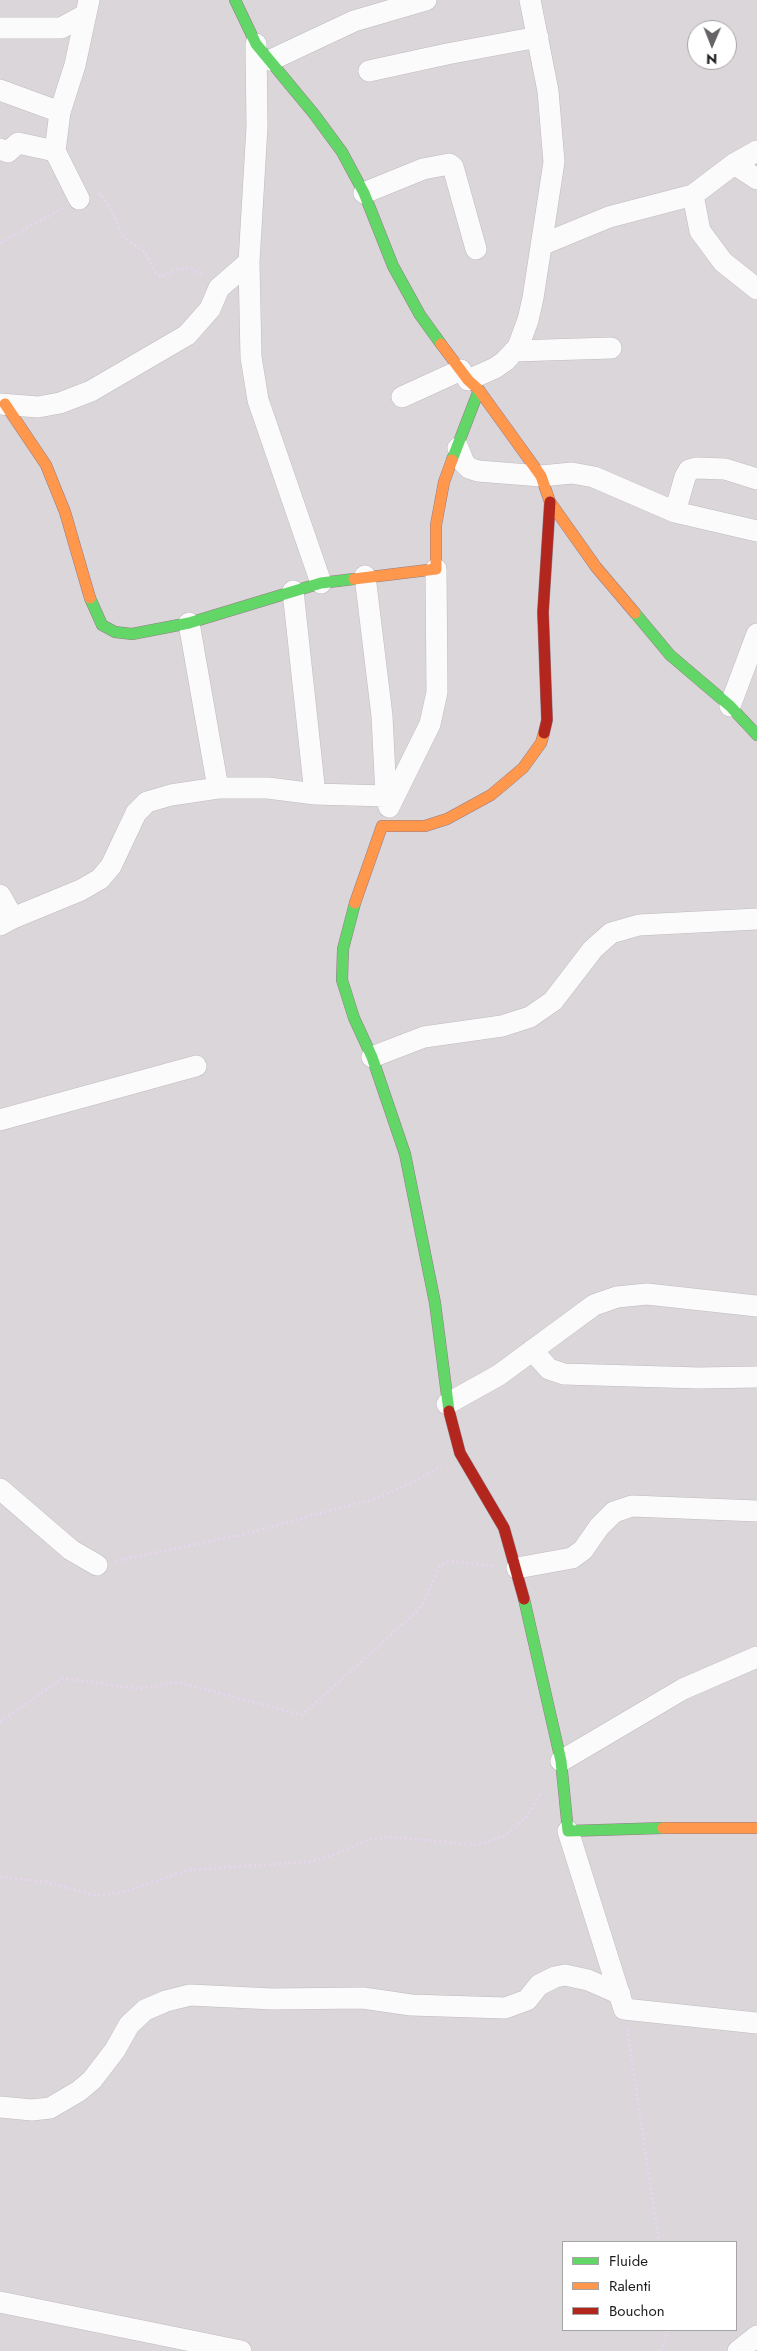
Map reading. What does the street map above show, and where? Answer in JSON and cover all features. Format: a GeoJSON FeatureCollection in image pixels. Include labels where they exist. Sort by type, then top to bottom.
{"type":"FeatureCollection","features":[{"type":"Feature","properties":{"kind":"street"},"geometry":{"type":"LineString","coordinates":[[235,0],[256,44],[271,60],[342,152],[364,193],[393,266],[420,315],[541,476],[550,502],[596,567],[670,655],[730,706],[757,735]]}},
{"type":"Feature","properties":{"kind":"street"},"geometry":{"type":"LineString","coordinates":[[271,60],[354,20],[426,0]]}},
{"type":"Feature","properties":{"kind":"street"},"geometry":{"type":"LineString","coordinates":[[402,397],[469,380],[495,368],[514,351],[521,340],[528,320],[554,162],[548,91],[530,0]]}},
{"type":"Feature","properties":{"kind":"street"},"geometry":{"type":"LineString","coordinates":[[0,28],[61,28],[87,7]]}},
{"type":"Feature","properties":{"kind":"street"},"geometry":{"type":"LineString","coordinates":[[79,199],[55,151],[60,112],[75,65],[87,7]]}},
{"type":"Feature","properties":{"kind":"street"},"geometry":{"type":"LineString","coordinates":[[368,71],[538,37]]}},
{"type":"Feature","properties":{"kind":"street"},"geometry":{"type":"LineString","coordinates":[[256,44],[257,127],[249,262],[252,357],[258,400],[320,582]]}},
{"type":"Feature","properties":{"kind":"street"},"geometry":{"type":"LineString","coordinates":[[0,90],[60,112]]}},
{"type":"Feature","properties":{"kind":"street"},"geometry":{"type":"LineString","coordinates":[[0,149],[8,152],[18,143],[55,151]]}},
{"type":"Feature","properties":{"kind":"street"},"geometry":{"type":"LineString","coordinates":[[541,245],[609,218],[693,195],[734,164],[757,151]]}},
{"type":"Feature","properties":{"kind":"street"},"geometry":{"type":"LineString","coordinates":[[364,193],[424,169],[449,164],[455,174],[476,249]]}},
{"type":"Feature","properties":{"kind":"street"},"geometry":{"type":"LineString","coordinates":[[734,164],[757,179]]}},
{"type":"Feature","properties":{"kind":"street"},"geometry":{"type":"LineString","coordinates":[[693,195],[700,231],[723,262],[757,289]]}},
{"type":"Feature","properties":{"kind":"street"},"geometry":{"type":"LineString","coordinates":[[2,404],[38,407],[60,403],[91,391],[188,335],[210,309],[219,288],[249,262]]}},
{"type":"Feature","properties":{"kind":"street"},"geometry":{"type":"LineString","coordinates":[[514,351],[610,348]]}},
{"type":"Feature","properties":{"kind":"street"},"geometry":{"type":"LineString","coordinates":[[469,380],[458,448],[444,482],[436,525],[437,692],[430,724],[386,810],[361,882],[343,949],[342,980],[354,1018],[372,1057],[407,1164],[435,1302],[447,1404],[460,1454],[504,1528],[517,1568],[561,1762],[568,1831],[622,2001]]}},
{"type":"Feature","properties":{"kind":"street"},"geometry":{"type":"LineString","coordinates":[[2,404],[46,465],[65,512],[93,608],[102,625],[115,632],[132,634],[189,623],[320,582],[436,569]]}},
{"type":"Feature","properties":{"kind":"street"},"geometry":{"type":"LineString","coordinates":[[458,448],[468,468],[478,471],[541,476],[572,473],[594,477],[675,512],[757,531]]}},
{"type":"Feature","properties":{"kind":"street"},"geometry":{"type":"LineString","coordinates":[[675,512],[685,477],[689,470],[696,468],[725,469],[757,479]]}},
{"type":"Feature","properties":{"kind":"street"},"geometry":{"type":"LineString","coordinates":[[0,895],[6,921],[81,890],[100,879],[111,866],[136,813],[147,802],[172,795],[218,788],[268,788],[315,794],[386,810],[425,826],[447,819],[491,795],[523,768],[541,743],[547,720],[542,612],[550,502]]}},
{"type":"Feature","properties":{"kind":"street"},"geometry":{"type":"LineString","coordinates":[[365,576],[382,716],[386,810]]}},
{"type":"Feature","properties":{"kind":"street"},"geometry":{"type":"LineString","coordinates":[[292,592],[315,794]]}},
{"type":"Feature","properties":{"kind":"street"},"geometry":{"type":"LineString","coordinates":[[189,623],[218,788]]}},
{"type":"Feature","properties":{"kind":"street"},"geometry":{"type":"LineString","coordinates":[[730,706],[757,634]]}},
{"type":"Feature","properties":{"kind":"street"},"geometry":{"type":"LineString","coordinates":[[372,1057],[424,1037],[502,1026],[530,1017],[553,1001],[593,949],[611,933],[639,925],[757,919]]}},
{"type":"Feature","properties":{"kind":"street"},"geometry":{"type":"LineString","coordinates":[[0,1120],[196,1066]]}},
{"type":"Feature","properties":{"kind":"street"},"geometry":{"type":"LineString","coordinates":[[447,1404],[499,1375],[594,1305],[617,1297],[647,1294],[757,1306]]}},
{"type":"Feature","properties":{"kind":"street"},"geometry":{"type":"LineString","coordinates":[[532,1350],[549,1369],[564,1374],[698,1378],[757,1377]]}},
{"type":"Feature","properties":{"kind":"street"},"geometry":{"type":"LineString","coordinates":[[0,1489],[70,1550],[97,1565]]}},
{"type":"Feature","properties":{"kind":"street"},"geometry":{"type":"LineString","coordinates":[[517,1568],[572,1558],[583,1550],[599,1527],[614,1512],[632,1506],[757,1511]]}},
{"type":"Feature","properties":{"kind":"street"},"geometry":{"type":"LineString","coordinates":[[561,1762],[682,1689],[757,1658]]}},
{"type":"Feature","properties":{"kind":"street"},"geometry":{"type":"LineString","coordinates":[[568,1831],[626,1828],[756,1831]]}},
{"type":"Feature","properties":{"kind":"street"},"geometry":{"type":"LineString","coordinates":[[0,2107],[32,2110],[50,2108],[79,2091],[92,2080],[115,2050],[128,2025],[145,2010],[166,2001],[190,1995],[273,2000],[363,1998],[411,2005],[505,2008],[527,2000],[539,1984],[565,1975],[588,1980],[622,2001],[757,2023]]}},
{"type":"Feature","properties":{"kind":"street"},"geometry":{"type":"LineString","coordinates":[[0,2302],[241,2351]]}},
{"type":"Feature","properties":{"kind":"street"},"geometry":{"type":"LineString","coordinates":[[738,2351],[757,2336]]}},
{"type":"Feature","properties":{"kind":"path"},"geometry":{"type":"LineString","coordinates":[[0,243],[79,199],[93,194],[101,194],[111,210],[122,236],[145,252],[156,273],[161,277],[178,269],[186,268],[194,270],[219,288]]}},
{"type":"Feature","properties":{"kind":"path"},"geometry":{"type":"LineString","coordinates":[[97,1565],[241,1535],[377,1498],[422,1478],[460,1454]]}},
{"type":"Feature","properties":{"kind":"path"},"geometry":{"type":"LineString","coordinates":[[0,1722],[62,1678],[139,1689],[177,1682],[302,1715],[414,1614],[424,1602],[439,1567],[449,1561],[517,1568]]}},
{"type":"Feature","properties":{"kind":"path"},"geometry":{"type":"LineString","coordinates":[[0,1877],[47,1882],[96,1896],[127,1891],[188,1870],[309,1862],[330,1856],[368,1840],[392,1837],[478,1845],[505,1836],[526,1816],[561,1762]]}},
{"type":"Feature","properties":{"kind":"path"},"geometry":{"type":"LineString","coordinates":[[622,2001],[660,2241]]}},
{"type":"Feature","properties":{"kind":"path"},"geometry":{"type":"LineString","coordinates":[[660,2351],[668,2331]]}},
{"type":"Feature","properties":{"kind":"shaded area"},"geometry":{"type":"Polygon","coordinates":[[[0,0],[757,0],[757,2351],[0,2351],[0,0]]]}},
{"type":"Feature","properties":{"kind":"traffic: fast"},"geometry":{"type":"LineString","coordinates":[[235,0],[256,44],[314,114],[342,152],[364,193],[393,266],[420,315],[441,344]]}},
{"type":"Feature","properties":{"kind":"traffic: fast"},"geometry":{"type":"LineString","coordinates":[[452,460],[479,390]]}},
{"type":"Feature","properties":{"kind":"traffic: fast"},"geometry":{"type":"LineString","coordinates":[[90,598],[102,625],[115,632],[132,634],[189,623],[321,583],[354,579]]}},
{"type":"Feature","properties":{"kind":"traffic: fast"},"geometry":{"type":"LineString","coordinates":[[635,613],[670,655],[730,706],[757,735]]}},
{"type":"Feature","properties":{"kind":"traffic: fast"},"geometry":{"type":"LineString","coordinates":[[355,903],[343,949],[342,980],[354,1018],[372,1057],[405,1154],[435,1303],[449,1411]]}},
{"type":"Feature","properties":{"kind":"traffic: fast"},"geometry":{"type":"LineString","coordinates":[[524,1599],[561,1761],[568,1831],[663,1828]]}},
{"type":"Feature","properties":{"kind":"traffic: slow"},"geometry":{"type":"LineString","coordinates":[[441,344],[468,380],[479,390],[541,476],[550,502],[596,567],[635,613]]}},
{"type":"Feature","properties":{"kind":"traffic: slow"},"geometry":{"type":"LineString","coordinates":[[5,404],[46,465],[65,512],[90,598]]}},
{"type":"Feature","properties":{"kind":"traffic: slow"},"geometry":{"type":"LineString","coordinates":[[354,579],[436,569],[436,525],[444,482],[452,460]]}},
{"type":"Feature","properties":{"kind":"traffic: slow"},"geometry":{"type":"LineString","coordinates":[[355,903],[382,826],[425,826],[447,819],[491,795],[523,768],[541,743],[544,733]]}},
{"type":"Feature","properties":{"kind":"traffic: slow"},"geometry":{"type":"LineString","coordinates":[[663,1828],[757,1828]]}},
{"type":"Feature","properties":{"kind":"traffic: jam"},"geometry":{"type":"LineString","coordinates":[[544,733],[547,720],[543,612],[550,502]]}},
{"type":"Feature","properties":{"kind":"traffic: jam"},"geometry":{"type":"LineString","coordinates":[[449,1411],[460,1453],[504,1528],[524,1599]]}}]}
